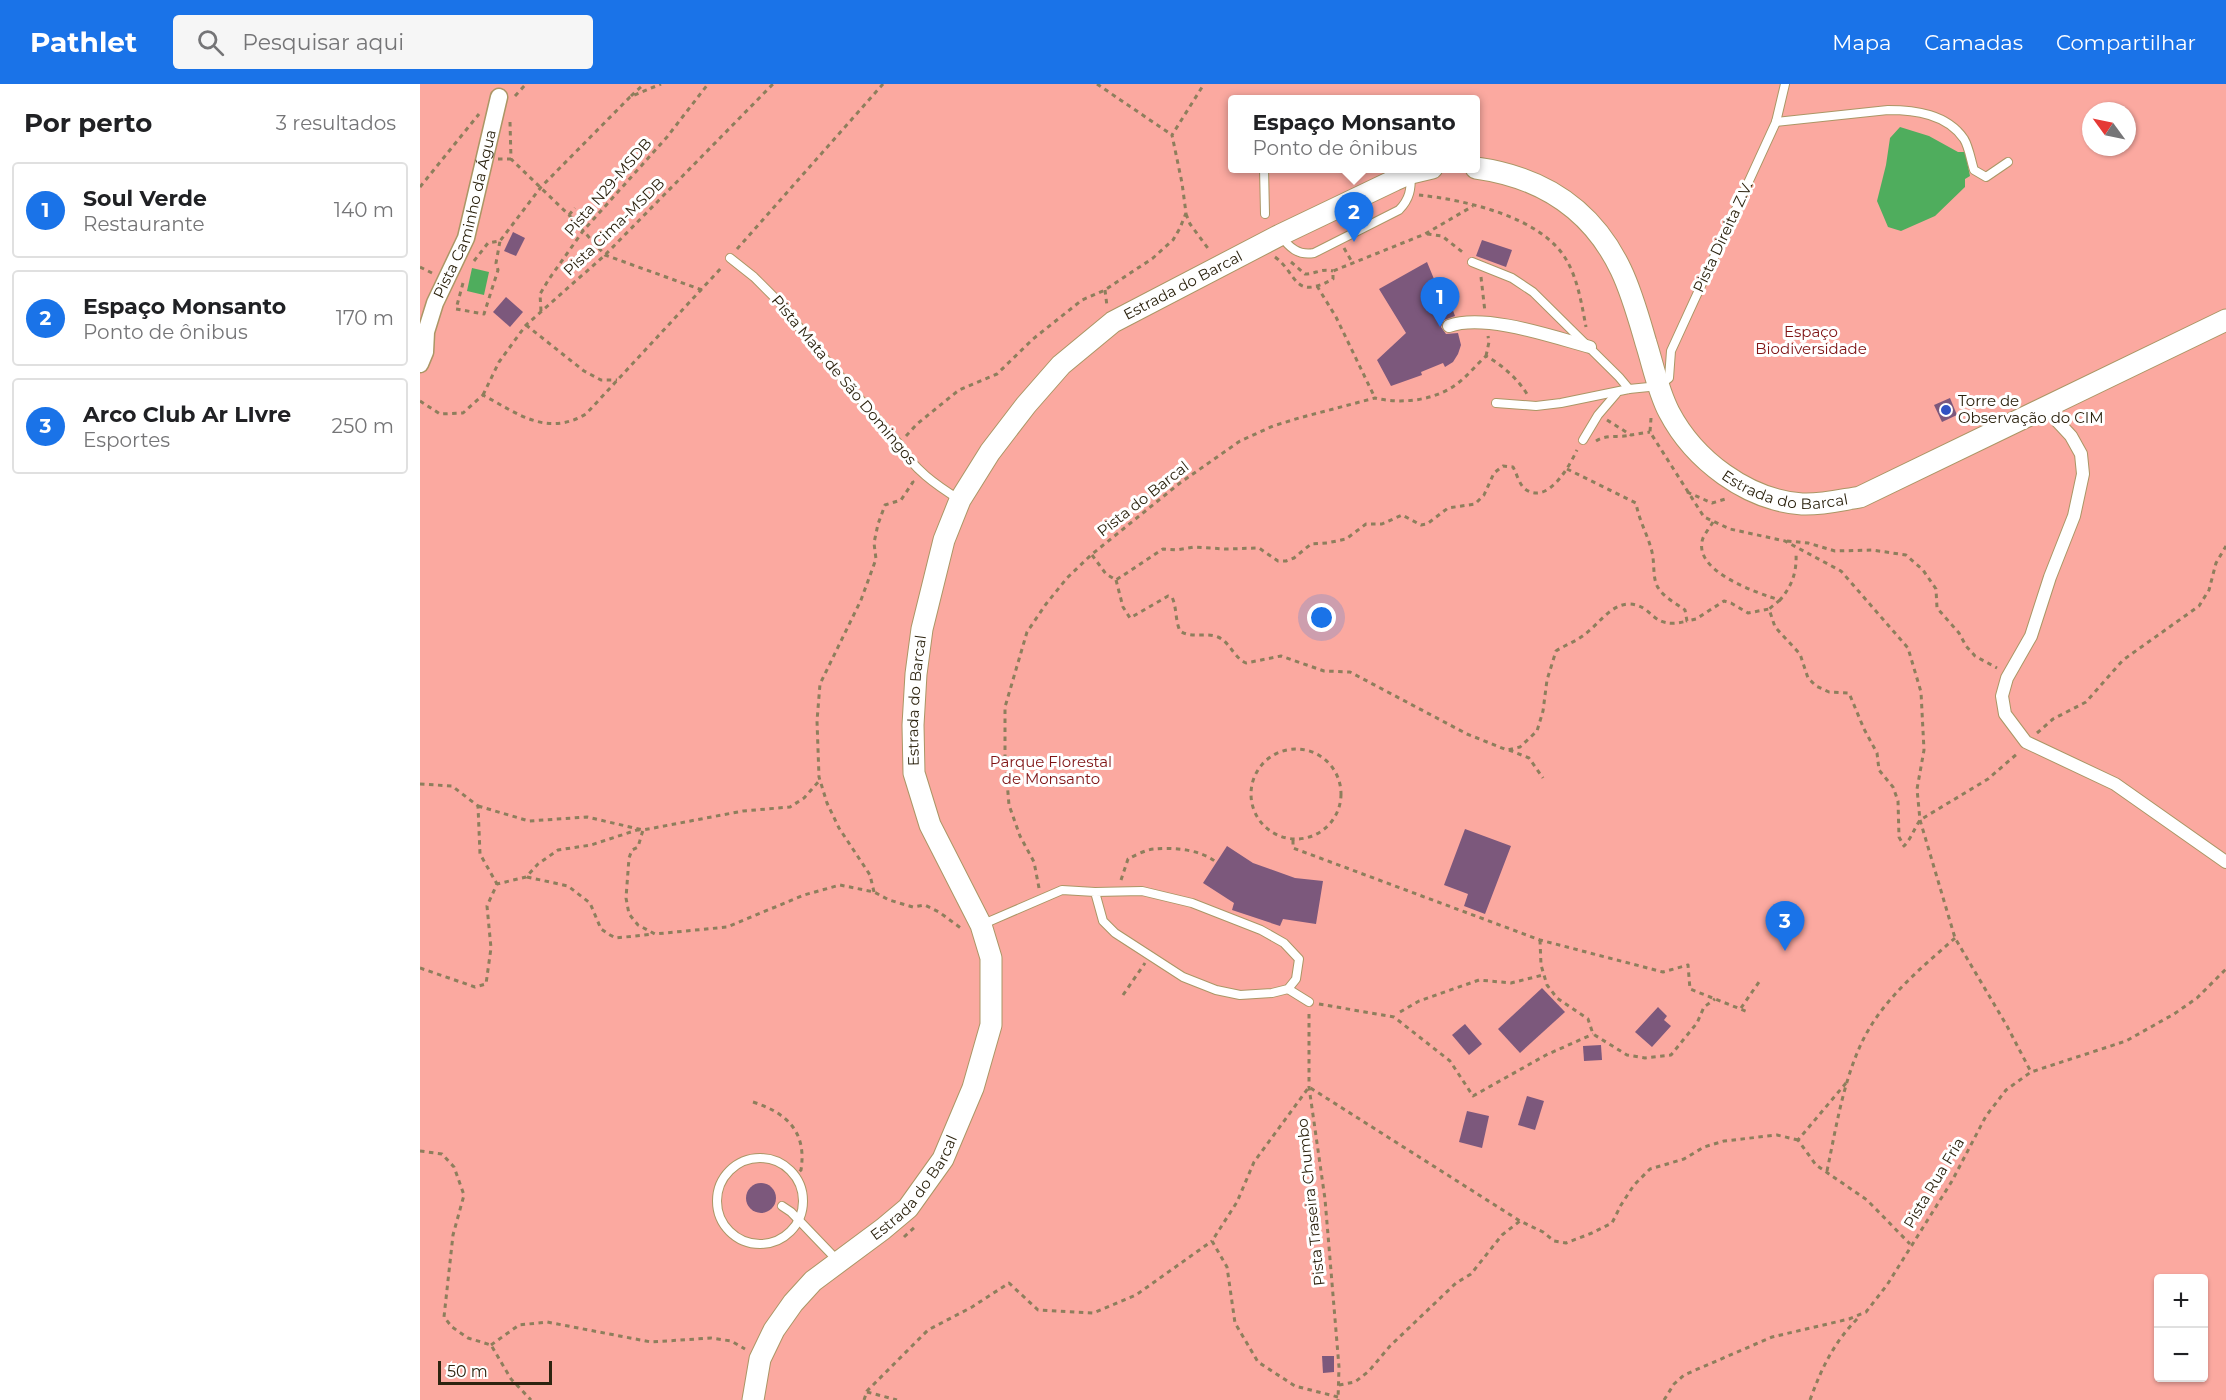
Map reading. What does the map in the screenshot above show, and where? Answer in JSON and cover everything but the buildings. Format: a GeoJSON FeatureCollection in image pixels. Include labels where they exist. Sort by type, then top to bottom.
{"type":"FeatureCollection","features":[{"type":"Feature","properties":{"kind":"street","name":"Pista Caminho da Água"},"geometry":{"type":"LineString","coordinates":[[420,364],[425,352],[426,332],[435,303],[461,262],[497,100]]}},
{"type":"Feature","properties":{"kind":"street","name":"Estrada do Barcal"},"geometry":{"type":"LineString","coordinates":[[1480,169],[1533,183],[1560,198],[1590,222],[1602,237],[1624,277],[1668,411],[1690,443],[1711,465],[1737,482],[1782,501],[1803,504],[1831,503],[1860,497],[2226,321]]}},
{"type":"Feature","properties":{"kind":"street","name":"Estrada do Barcal"},"geometry":{"type":"LineString","coordinates":[[753,1400],[760,1359],[774,1330],[793,1304],[813,1281],[908,1208],[943,1159],[973,1088],[991,1025],[990,958],[981,926],[930,825],[921,800],[914,761],[912,726],[922,629],[944,540],[960,500],[990,452],[1026,405],[1061,365],[1113,322],[1280,235],[1418,178]]}},
{"type":"Feature","properties":{"kind":"street"},"geometry":{"type":"LineString","coordinates":[[1449,326],[1459,322],[1508,325],[1590,347]]}},
{"type":"Feature","properties":{"kind":"street"},"geometry":{"type":"LineString","coordinates":[[2048,407],[2071,436],[2081,454],[2082,474],[2074,516],[2050,577],[2031,636],[2007,678],[2002,696],[2005,714],[2026,742],[2115,784],[2226,862]]}},
{"type":"Feature","properties":{"kind":"lane","name":"Pista Direita Z.V."},"geometry":{"type":"LineString","coordinates":[[1659,386],[1669,378],[1671,351],[1776,122],[1785,84]]}},
{"type":"Feature","properties":{"kind":"lane"},"geometry":{"type":"LineString","coordinates":[[1776,122],[1888,111],[1906,110],[1927,113],[1947,123],[1964,140],[1974,170],[1986,177],[2008,162]]}},
{"type":"Feature","properties":{"kind":"lane"},"geometry":{"type":"LineString","coordinates":[[1264,173],[1265,214]]}},
{"type":"Feature","properties":{"kind":"lane"},"geometry":{"type":"LineString","coordinates":[[1280,235],[1288,246],[1299,253],[1306,255],[1314,253],[1399,210],[1406,203],[1418,178]]}},
{"type":"Feature","properties":{"kind":"lane","name":"Pista Mata de São Domingos"},"geometry":{"type":"LineString","coordinates":[[730,258],[754,277],[786,308],[807,338],[899,444],[906,456],[935,484],[960,500]]}},
{"type":"Feature","properties":{"kind":"lane"},"geometry":{"type":"LineString","coordinates":[[1472,262],[1522,283],[1590,347],[1629,390]]}},
{"type":"Feature","properties":{"kind":"lane"},"geometry":{"type":"LineString","coordinates":[[1496,403],[1536,406],[1659,386]]}},
{"type":"Feature","properties":{"kind":"lane"},"geometry":{"type":"LineString","coordinates":[[1581,443],[1598,415],[1617,393]]}},
{"type":"Feature","properties":{"kind":"lane"},"geometry":{"type":"LineString","coordinates":[[981,926],[1062,890],[1142,891],[1192,903],[1261,930],[1284,943],[1299,959],[1296,979],[1288,989],[1272,993],[1240,995],[1216,990],[1183,977],[1115,933],[1103,921],[1095,892]]}},
{"type":"Feature","properties":{"kind":"lane"},"geometry":{"type":"LineString","coordinates":[[1288,989],[1309,1002]]}},
{"type":"Feature","properties":{"kind":"lane"},"geometry":{"type":"LineString","coordinates":[[753,1158],[769,1158],[784,1164],[796,1175],[803,1189],[804,1206],[799,1221],[789,1234],[775,1242],[759,1245],[744,1242],[730,1233],[721,1220],[717,1204],[718,1188],[726,1174],[738,1163],[753,1158]]}},
{"type":"Feature","properties":{"kind":"lane"},"geometry":{"type":"LineString","coordinates":[[782,1206],[838,1261]]}},
{"type":"Feature","properties":{"kind":"path"},"geometry":{"type":"LineString","coordinates":[[500,241],[488,243],[471,264],[461,262],[456,309],[484,314],[498,270],[496,263],[500,241],[541,187],[644,84]]}},
{"type":"Feature","properties":{"kind":"path"},"geometry":{"type":"LineString","coordinates":[[630,97],[661,84]]}},
{"type":"Feature","properties":{"kind":"path","name":"Pista N29-MSDB"},"geometry":{"type":"LineString","coordinates":[[541,312],[540,294],[583,231],[667,137],[708,84]]}},
{"type":"Feature","properties":{"kind":"path","name":"Pista Cima-MSDB"},"geometry":{"type":"LineString","coordinates":[[483,395],[499,362],[526,325],[605,255],[773,84]]}},
{"type":"Feature","properties":{"kind":"path"},"geometry":{"type":"LineString","coordinates":[[420,401],[440,414],[463,413],[483,395],[536,423],[552,424],[574,420],[586,414],[702,290],[883,84]]}},
{"type":"Feature","properties":{"kind":"path"},"geometry":{"type":"LineString","coordinates":[[1097,84],[1172,135]]}},
{"type":"Feature","properties":{"kind":"path"},"geometry":{"type":"LineString","coordinates":[[1204,84],[1172,135],[1186,213],[1190,224],[1215,259]]}},
{"type":"Feature","properties":{"kind":"path"},"geometry":{"type":"LineString","coordinates":[[420,188],[488,102],[497,100],[510,116],[511,159],[569,215],[605,255],[702,290]]}},
{"type":"Feature","properties":{"kind":"path"},"geometry":{"type":"LineString","coordinates":[[1418,178],[1442,197],[1518,220],[1545,237],[1559,250],[1567,261],[1575,281],[1590,347]]}},
{"type":"Feature","properties":{"kind":"path"},"geometry":{"type":"LineString","coordinates":[[1291,262],[1305,274],[1325,269],[1333,271],[1425,234],[1474,206]]}},
{"type":"Feature","properties":{"kind":"path"},"geometry":{"type":"LineString","coordinates":[[569,215],[575,208]]}},
{"type":"Feature","properties":{"kind":"path"},"geometry":{"type":"LineString","coordinates":[[899,444],[917,424],[959,390],[997,374],[1033,339],[1082,300],[1104,290],[1153,258],[1173,240],[1186,213]]}},
{"type":"Feature","properties":{"kind":"path"},"geometry":{"type":"LineString","coordinates":[[1280,261],[1296,282],[1304,287],[1317,286],[1333,279],[1333,271]]}},
{"type":"Feature","properties":{"kind":"path"},"geometry":{"type":"LineString","coordinates":[[1317,286],[1336,317],[1375,398]]}},
{"type":"Feature","properties":{"kind":"path"},"geometry":{"type":"LineString","coordinates":[[1486,324],[1489,342],[1486,356],[1521,384],[1536,406]]}},
{"type":"Feature","properties":{"kind":"path"},"geometry":{"type":"LineString","coordinates":[[526,325],[584,371],[601,380],[617,380]]}},
{"type":"Feature","properties":{"kind":"path","name":"Pista do Barcal"},"geometry":{"type":"LineString","coordinates":[[1041,898],[1034,862],[1020,836],[1009,805],[1005,758],[1005,707],[1028,632],[1067,578],[1180,483],[1240,441],[1273,426],[1375,398],[1391,402],[1435,395],[1454,386],[1486,356]]}},
{"type":"Feature","properties":{"kind":"path"},"geometry":{"type":"LineString","coordinates":[[1598,415],[1631,435]]}},
{"type":"Feature","properties":{"kind":"path"},"geometry":{"type":"LineString","coordinates":[[1651,415],[1650,432],[1704,517],[1730,529],[1785,541],[1808,543],[1835,551],[1872,550],[1906,555],[1923,570],[1936,589],[1937,608],[1959,633],[1966,646],[1975,656],[1997,668],[2007,678]]}},
{"type":"Feature","properties":{"kind":"path"},"geometry":{"type":"LineString","coordinates":[[1594,442],[1610,436],[1621,437],[1650,432]]}},
{"type":"Feature","properties":{"kind":"path"},"geometry":{"type":"LineString","coordinates":[[1116,580],[1163,549],[1259,548],[1278,561],[1286,561],[1294,558],[1311,544],[1346,539],[1366,524],[1382,524],[1402,515],[1421,525],[1427,524],[1448,508],[1476,504],[1484,495],[1494,473],[1503,466],[1513,467],[1524,488],[1538,492],[1551,488],[1567,469],[1581,443]]}},
{"type":"Feature","properties":{"kind":"path"},"geometry":{"type":"LineString","coordinates":[[874,892],[870,875],[827,803],[820,780],[817,721],[820,684],[861,600],[876,559],[874,543],[885,505],[901,500],[913,482],[906,456]]}},
{"type":"Feature","properties":{"kind":"path"},"geometry":{"type":"LineString","coordinates":[[1567,469],[1636,504],[1638,519],[1648,536],[1653,554],[1658,589],[1685,610],[1687,621]]}},
{"type":"Feature","properties":{"kind":"path"},"geometry":{"type":"LineString","coordinates":[[1713,522],[1703,539],[1702,549],[1710,565],[1738,584],[1780,600]]}},
{"type":"Feature","properties":{"kind":"path"},"geometry":{"type":"LineString","coordinates":[[1785,541],[1840,571],[1908,648],[1921,693],[1924,750],[1917,789],[1920,820],[1954,938],[2007,1026],[2031,1072]]}},
{"type":"Feature","properties":{"kind":"path"},"geometry":{"type":"LineString","coordinates":[[1769,609],[1775,627],[1800,654],[1808,678],[1816,686],[1829,692],[1849,693],[1877,753],[1880,770],[1893,787],[1898,801],[1899,837],[1904,846],[1910,841],[1912,831],[1920,820],[1988,779],[2005,766],[2026,742],[2053,719],[2086,702],[2123,660],[2199,606],[2209,590],[2216,563],[2226,546]]}},
{"type":"Feature","properties":{"kind":"path"},"geometry":{"type":"LineString","coordinates":[[1507,750],[1520,747],[1537,731],[1543,711],[1547,680],[1556,651],[1582,637],[1617,606],[1627,604],[1640,606],[1660,622],[1672,625],[1696,619],[1724,601],[1748,613],[1769,609],[1790,588],[1797,565],[1796,553]]}},
{"type":"Feature","properties":{"kind":"path"},"geometry":{"type":"LineString","coordinates":[[1092,555],[1106,574],[1116,580],[1123,607],[1130,618],[1168,596],[1172,597],[1180,631],[1187,635],[1218,637],[1236,657],[1246,663],[1281,656],[1324,671],[1350,672],[1467,734],[1529,758],[1543,778]]}},
{"type":"Feature","properties":{"kind":"path"},"geometry":{"type":"LineString","coordinates":[[1289,749],[1300,749],[1321,755],[1329,762],[1340,781],[1341,803],[1332,823],[1324,831],[1304,839],[1293,840],[1272,833],[1263,826],[1252,807],[1251,796],[1255,775],[1269,758],[1289,749]]}},
{"type":"Feature","properties":{"kind":"path"},"geometry":{"type":"LineString","coordinates":[[526,877],[538,864],[558,850],[591,844],[637,830],[743,811],[789,807],[804,798],[820,780]]}},
{"type":"Feature","properties":{"kind":"path"},"geometry":{"type":"LineString","coordinates":[[420,784],[452,786],[478,806],[529,821],[587,817],[643,830]]}},
{"type":"Feature","properties":{"kind":"path"},"geometry":{"type":"LineString","coordinates":[[478,806],[480,854],[496,884]]}},
{"type":"Feature","properties":{"kind":"path"},"geometry":{"type":"LineString","coordinates":[[643,830],[638,847],[632,850],[629,858],[626,898],[629,914],[638,925],[655,934]]}},
{"type":"Feature","properties":{"kind":"path"},"geometry":{"type":"LineString","coordinates":[[1293,840],[1293,848],[1540,940],[1663,972],[1688,965],[1690,989],[1748,1012]]}},
{"type":"Feature","properties":{"kind":"path"},"geometry":{"type":"LineString","coordinates":[[1120,891],[1128,859],[1154,848],[1195,852],[1209,856],[1216,862]]}},
{"type":"Feature","properties":{"kind":"path"},"geometry":{"type":"LineString","coordinates":[[496,884],[526,877],[568,886],[590,903],[601,928],[616,938],[727,927],[804,895],[840,885],[874,892],[913,908],[925,905],[939,912],[961,929],[971,931],[981,926]]}},
{"type":"Feature","properties":{"kind":"path"},"geometry":{"type":"LineString","coordinates":[[420,968],[475,987],[486,984],[491,948],[487,906],[496,884]]}},
{"type":"Feature","properties":{"kind":"path"},"geometry":{"type":"LineString","coordinates":[[1827,1171],[1847,1082],[1863,1041],[1878,1016],[1909,979],[1954,938]]}},
{"type":"Feature","properties":{"kind":"path"},"geometry":{"type":"LineString","coordinates":[[1540,940],[1543,975],[1546,984],[1557,999],[1588,1019],[1593,1034],[1628,1055],[1646,1058],[1671,1055],[1697,1023],[1704,1007],[1716,999]]}},
{"type":"Feature","properties":{"kind":"path"},"geometry":{"type":"LineString","coordinates":[[1123,995],[1149,957]]}},
{"type":"Feature","properties":{"kind":"path","name":"Pista Rua Fria"},"geometry":{"type":"LineString","coordinates":[[1810,1400],[1827,1358],[1842,1334],[1872,1306],[1952,1181],[1995,1102],[2011,1086],[2031,1072],[2126,1041],[2174,1014],[2197,998],[2226,969]]}},
{"type":"Feature","properties":{"kind":"path"},"geometry":{"type":"LineString","coordinates":[[1400,1012],[1419,1001],[1479,980],[1511,982],[1543,975]]}},
{"type":"Feature","properties":{"kind":"path"},"geometry":{"type":"LineString","coordinates":[[1740,1009],[1759,982]]}},
{"type":"Feature","properties":{"kind":"path"},"geometry":{"type":"LineString","coordinates":[[1309,1002],[1394,1017],[1450,1061],[1473,1096],[1546,1055],[1593,1034]]}},
{"type":"Feature","properties":{"kind":"path","name":"Pista Traseira Chumbo"},"geometry":{"type":"LineString","coordinates":[[1309,1002],[1309,1087],[1325,1199],[1339,1367],[1338,1399]]}},
{"type":"Feature","properties":{"kind":"path"},"geometry":{"type":"LineString","coordinates":[[1797,1140],[1847,1082]]}},
{"type":"Feature","properties":{"kind":"path"},"geometry":{"type":"LineString","coordinates":[[864,1400],[867,1391],[928,1330],[972,1307],[1009,1283],[1038,1310],[1093,1313],[1136,1295],[1212,1241],[1237,1202],[1254,1162],[1309,1087],[1554,1241],[1566,1243],[1612,1223],[1634,1185],[1650,1169],[1684,1159],[1704,1147],[1724,1141],[1777,1135],[1797,1140],[1816,1165],[1867,1200],[1911,1245]]}},
{"type":"Feature","properties":{"kind":"path"},"geometry":{"type":"LineString","coordinates":[[753,1102],[771,1108],[791,1123],[803,1149],[801,1170],[796,1175]]}},
{"type":"Feature","properties":{"kind":"path"},"geometry":{"type":"LineString","coordinates":[[420,1151],[442,1154],[454,1167],[464,1195],[453,1235],[444,1317],[452,1328],[468,1338],[491,1346],[511,1379],[531,1400]]}},
{"type":"Feature","properties":{"kind":"path"},"geometry":{"type":"LineString","coordinates":[[903,1237],[914,1230],[920,1220]]}},
{"type":"Feature","properties":{"kind":"path"},"geometry":{"type":"LineString","coordinates":[[1338,1385],[1355,1382],[1369,1371],[1390,1346],[1456,1283],[1471,1274],[1502,1235],[1520,1221]]}},
{"type":"Feature","properties":{"kind":"path"},"geometry":{"type":"LineString","coordinates":[[1212,1241],[1227,1267],[1235,1323],[1258,1362],[1295,1386],[1338,1399]]}},
{"type":"Feature","properties":{"kind":"path"},"geometry":{"type":"LineString","coordinates":[[1664,1400],[1674,1384],[1684,1375],[1772,1337],[1859,1316]]}},
{"type":"Feature","properties":{"kind":"path"},"geometry":{"type":"LineString","coordinates":[[491,1346],[519,1325],[547,1322],[651,1342],[711,1338],[731,1341],[760,1359]]}},
{"type":"Feature","properties":{"kind":"path"},"geometry":{"type":"LineString","coordinates":[[867,1391],[897,1400]]}},
{"type":"Feature","properties":{"kind":"green space","name":"Parque Florestal de Monsanto"},"geometry":{"type":"Polygon","coordinates":[[[420,84],[2226,84],[2226,1400],[420,1400],[420,84]]]}},
{"type":"Feature","properties":{"kind":"shaded area"},"geometry":{"type":"Polygon","coordinates":[[[1900,127],[1929,136],[1958,152],[1965,152],[1970,176],[1965,179],[1965,187],[1935,216],[1901,231],[1888,227],[1877,201],[1890,138],[1900,127]]]}},
{"type":"Feature","properties":{"kind":"shaded area"},"geometry":{"type":"Polygon","coordinates":[[[472,268],[489,272],[484,295],[467,291],[472,268]]]}},
{"type":"Feature","properties":{"kind":"place","name":"Espaço Monsanto"},"geometry":{"type":"Point","coordinates":[1354,242]}},
{"type":"Feature","properties":{"kind":"place","name":"Soul Verde"},"geometry":{"type":"Point","coordinates":[1440,327]}},
{"type":"Feature","properties":{"kind":"place","name":"Torre de Observação do CIM"},"geometry":{"type":"Point","coordinates":[1946,410]}},
{"type":"Feature","properties":{"kind":"place","name":"Arco Club Ar LIvre"},"geometry":{"type":"Point","coordinates":[1785,951]}},
{"type":"Feature","properties":{"kind":"park label","name":"Espaço Biodiversidade"},"geometry":{"type":"Point","coordinates":[1811,340]}}]}
